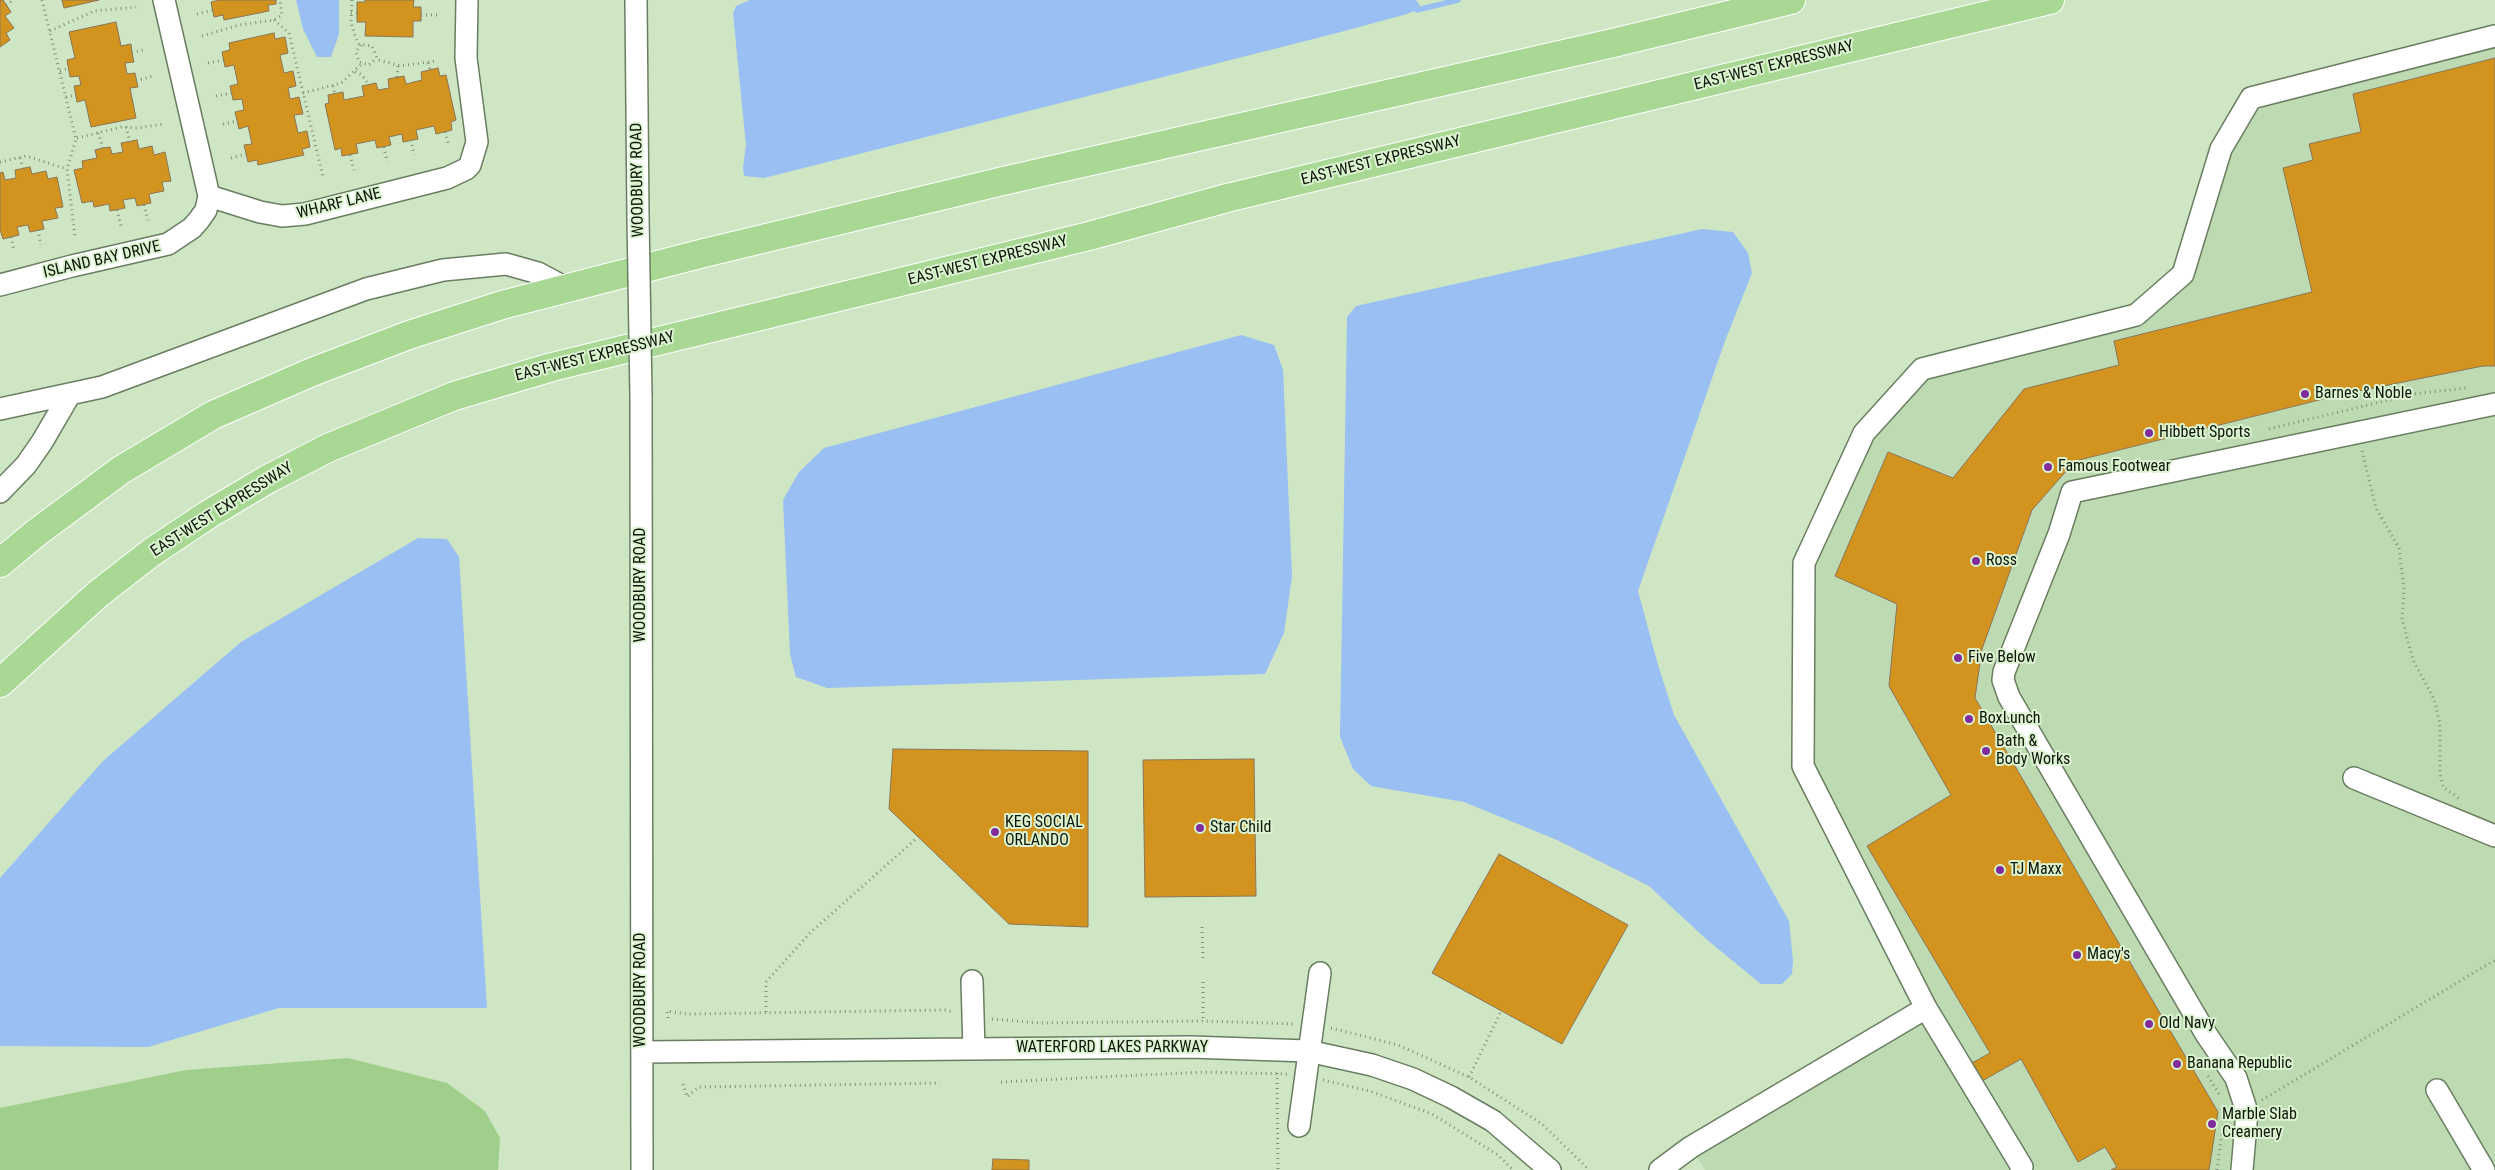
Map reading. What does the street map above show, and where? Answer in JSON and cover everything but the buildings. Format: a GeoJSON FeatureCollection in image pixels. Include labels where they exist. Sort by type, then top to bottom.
{"type":"FeatureCollection","features":[{"type":"Feature","properties":{"kind":"highway"},"geometry":{"type":"LineString","coordinates":[[0,563],[36,533],[121,470],[213,415],[312,372],[409,336],[502,305],[994,183],[1613,43],[1790,0]]}},
{"type":"Feature","properties":{"kind":"highway","name":"EAST-WEST EXPRESSWAY"},"geometry":{"type":"LineString","coordinates":[[0,683],[98,594],[152,552],[209,514],[328,448],[454,396],[585,358],[1089,236],[1226,198],[2050,0]]}},
{"type":"Feature","properties":{"kind":"street"},"geometry":{"type":"LineString","coordinates":[[164,0],[209,196]]}},
{"type":"Feature","properties":{"kind":"street","name":"WHARF LANE"},"geometry":{"type":"LineString","coordinates":[[209,196],[272,216],[294,216],[447,178],[466,169],[474,157],[477,142],[466,58],[467,0]]}},
{"type":"Feature","properties":{"kind":"street","name":"WOODBURY ROAD"},"geometry":{"type":"LineString","coordinates":[[636,0],[641,396],[642,1170]]}},
{"type":"Feature","properties":{"kind":"street"},"geometry":{"type":"LineString","coordinates":[[2022,1170],[2022,1167],[1926,1008],[1803,766],[1804,563],[1864,433],[1922,369],[2136,315],[2183,274],[2221,149],[2252,98],[2495,36]]}},
{"type":"Feature","properties":{"kind":"street","name":"ISLAND BAY DRIVE"},"geometry":{"type":"LineString","coordinates":[[0,285],[168,244],[196,224],[206,210],[209,196]]}},
{"type":"Feature","properties":{"kind":"street"},"geometry":{"type":"LineString","coordinates":[[0,409],[102,387],[366,289],[443,270],[506,264],[538,273],[566,288]]}},
{"type":"Feature","properties":{"kind":"street"},"geometry":{"type":"LineString","coordinates":[[0,492],[26,465],[70,394]]}},
{"type":"Feature","properties":{"kind":"street"},"geometry":{"type":"LineString","coordinates":[[2242,1170],[2247,1112],[2236,1104],[2236,1078],[2206,1034],[2008,697],[2003,680],[2072,492],[2495,404]]}},
{"type":"Feature","properties":{"kind":"street"},"geometry":{"type":"LineString","coordinates":[[2354,778],[2495,836]]}},
{"type":"Feature","properties":{"kind":"street"},"geometry":{"type":"LineString","coordinates":[[1299,1126],[1320,973]]}},
{"type":"Feature","properties":{"kind":"street"},"geometry":{"type":"LineString","coordinates":[[972,981],[974,1048]]}},
{"type":"Feature","properties":{"kind":"street"},"geometry":{"type":"LineString","coordinates":[[1660,1170],[1691,1147],[1926,1008]]}},
{"type":"Feature","properties":{"kind":"street","name":"WATERFORD LAKES PARKWAY"},"geometry":{"type":"LineString","coordinates":[[642,1052],[1190,1047],[1308,1051],[1372,1065],[1438,1091],[1493,1121],[1550,1170]]}},
{"type":"Feature","properties":{"kind":"street"},"geometry":{"type":"LineString","coordinates":[[2437,1090],[2484,1170]]}},
{"type":"Feature","properties":{"kind":"path"},"geometry":{"type":"LineString","coordinates":[[6,5],[14,0]]}},
{"type":"Feature","properties":{"kind":"path"},"geometry":{"type":"LineString","coordinates":[[42,0],[76,138],[67,169],[75,237]]}},
{"type":"Feature","properties":{"kind":"path"},"geometry":{"type":"LineString","coordinates":[[202,36],[239,25],[274,20],[282,15],[280,0]]}},
{"type":"Feature","properties":{"kind":"path"},"geometry":{"type":"LineString","coordinates":[[352,0],[351,22],[355,36],[359,44],[372,46],[378,60],[398,65],[435,61]]}},
{"type":"Feature","properties":{"kind":"path"},"geometry":{"type":"LineString","coordinates":[[50,31],[94,11],[136,7]]}},
{"type":"Feature","properties":{"kind":"path"},"geometry":{"type":"LineString","coordinates":[[197,14],[212,10]]}},
{"type":"Feature","properties":{"kind":"path"},"geometry":{"type":"LineString","coordinates":[[352,13],[357,13]]}},
{"type":"Feature","properties":{"kind":"path"},"geometry":{"type":"LineString","coordinates":[[421,15],[436,15]]}},
{"type":"Feature","properties":{"kind":"path"},"geometry":{"type":"LineString","coordinates":[[274,20],[286,28],[291,43],[303,93],[303,105],[314,138],[323,177]]}},
{"type":"Feature","properties":{"kind":"path"},"geometry":{"type":"LineString","coordinates":[[286,44],[291,43]]}},
{"type":"Feature","properties":{"kind":"path"},"geometry":{"type":"LineString","coordinates":[[361,45],[356,55],[362,64],[369,65],[377,57]]}},
{"type":"Feature","properties":{"kind":"path"},"geometry":{"type":"LineString","coordinates":[[132,53],[146,49]]}},
{"type":"Feature","properties":{"kind":"path"},"geometry":{"type":"LineString","coordinates":[[208,63],[224,60]]}},
{"type":"Feature","properties":{"kind":"path"},"geometry":{"type":"LineString","coordinates":[[428,63],[430,69]]}},
{"type":"Feature","properties":{"kind":"path"},"geometry":{"type":"LineString","coordinates":[[303,93],[341,83],[362,64]]}},
{"type":"Feature","properties":{"kind":"path"},"geometry":{"type":"LineString","coordinates":[[397,77],[398,65]]}},
{"type":"Feature","properties":{"kind":"path"},"geometry":{"type":"LineString","coordinates":[[60,71],[69,68]]}},
{"type":"Feature","properties":{"kind":"path"},"geometry":{"type":"LineString","coordinates":[[355,72],[362,75],[369,85]]}},
{"type":"Feature","properties":{"kind":"path"},"geometry":{"type":"LineString","coordinates":[[136,80],[153,76]]}},
{"type":"Feature","properties":{"kind":"path"},"geometry":{"type":"LineString","coordinates":[[294,78],[299,77]]}},
{"type":"Feature","properties":{"kind":"path"},"geometry":{"type":"LineString","coordinates":[[333,86],[335,94]]}},
{"type":"Feature","properties":{"kind":"path"},"geometry":{"type":"LineString","coordinates":[[216,96],[232,93]]}},
{"type":"Feature","properties":{"kind":"path"},"geometry":{"type":"LineString","coordinates":[[66,97],[76,95]]}},
{"type":"Feature","properties":{"kind":"path"},"geometry":{"type":"LineString","coordinates":[[223,124],[238,121]]}},
{"type":"Feature","properties":{"kind":"path"},"geometry":{"type":"LineString","coordinates":[[76,138],[126,127],[137,128],[164,124]]}},
{"type":"Feature","properties":{"kind":"path"},"geometry":{"type":"LineString","coordinates":[[126,127],[130,142]]}},
{"type":"Feature","properties":{"kind":"path"},"geometry":{"type":"LineString","coordinates":[[445,132],[449,146]]}},
{"type":"Feature","properties":{"kind":"path"},"geometry":{"type":"LineString","coordinates":[[98,133],[103,148]]}},
{"type":"Feature","properties":{"kind":"path"},"geometry":{"type":"LineString","coordinates":[[308,140],[314,138]]}},
{"type":"Feature","properties":{"kind":"path"},"geometry":{"type":"LineString","coordinates":[[411,140],[414,155]]}},
{"type":"Feature","properties":{"kind":"path"},"geometry":{"type":"LineString","coordinates":[[384,147],[387,162]]}},
{"type":"Feature","properties":{"kind":"path"},"geometry":{"type":"LineString","coordinates":[[231,158],[246,154]]}},
{"type":"Feature","properties":{"kind":"path"},"geometry":{"type":"LineString","coordinates":[[350,155],[354,170]]}},
{"type":"Feature","properties":{"kind":"path"},"geometry":{"type":"LineString","coordinates":[[0,162],[26,156],[67,169]]}},
{"type":"Feature","properties":{"kind":"path"},"geometry":{"type":"LineString","coordinates":[[20,158],[23,168]]}},
{"type":"Feature","properties":{"kind":"path"},"geometry":{"type":"LineString","coordinates":[[144,205],[148,220]]}},
{"type":"Feature","properties":{"kind":"path"},"geometry":{"type":"LineString","coordinates":[[117,210],[122,226]]}},
{"type":"Feature","properties":{"kind":"path"},"geometry":{"type":"LineString","coordinates":[[38,230],[41,245]]}},
{"type":"Feature","properties":{"kind":"path"},"geometry":{"type":"LineString","coordinates":[[10,237],[14,251]]}},
{"type":"Feature","properties":{"kind":"path"},"geometry":{"type":"LineString","coordinates":[[2264,430],[2413,394],[2468,388]]}},
{"type":"Feature","properties":{"kind":"path"},"geometry":{"type":"LineString","coordinates":[[2322,416],[2361,447],[2376,508],[2399,548],[2404,590],[2402,619],[2413,660],[2434,699],[2440,724],[2440,773],[2443,787],[2462,800]]}},
{"type":"Feature","properties":{"kind":"path"},"geometry":{"type":"LineString","coordinates":[[766,1012],[766,982],[810,933],[918,837]]}},
{"type":"Feature","properties":{"kind":"path"},"geometry":{"type":"LineString","coordinates":[[1202,927],[1203,962]]}},
{"type":"Feature","properties":{"kind":"path"},"geometry":{"type":"LineString","coordinates":[[2236,1104],[2262,1099],[2495,960]]}},
{"type":"Feature","properties":{"kind":"path"},"geometry":{"type":"LineString","coordinates":[[1203,982],[1203,1021]]}},
{"type":"Feature","properties":{"kind":"path"},"geometry":{"type":"LineString","coordinates":[[667,1011],[668,1018]]}},
{"type":"Feature","properties":{"kind":"path"},"geometry":{"type":"LineString","coordinates":[[1470,1076],[1501,1011]]}},
{"type":"Feature","properties":{"kind":"path"},"geometry":{"type":"LineString","coordinates":[[2205,1071],[2236,1104]]}},
{"type":"Feature","properties":{"kind":"path"},"geometry":{"type":"LineString","coordinates":[[1001,1082],[1204,1072],[1305,1076],[1370,1091],[1432,1114],[1498,1155],[1513,1170]]}},
{"type":"Feature","properties":{"kind":"path"},"geometry":{"type":"LineString","coordinates":[[1277,1074],[1278,1170]]}},
{"type":"Feature","properties":{"kind":"path"},"geometry":{"type":"LineString","coordinates":[[682,1084],[687,1097],[699,1087],[940,1083]]}},
{"type":"Feature","properties":{"kind":"path"},"geometry":{"type":"LineString","coordinates":[[2217,1170],[2236,1104]]}},
{"type":"Feature","properties":{"kind":"shaded area"},"geometry":{"type":"Polygon","coordinates":[[[2495,36],[2495,1170],[1705,1170],[1691,1147],[1926,1008],[1803,766],[1804,563],[1864,433],[1922,369],[2136,315],[2183,274],[2251,98],[2495,36]]]}},
{"type":"Feature","properties":{"kind":"green space"},"geometry":{"type":"Polygon","coordinates":[[[348,1058],[447,1083],[485,1111],[500,1138],[498,1170],[0,1170],[0,1108],[186,1070],[348,1058]]]}},
{"type":"Feature","properties":{"kind":"water"},"geometry":{"type":"Polygon","coordinates":[[[296,0],[339,0],[339,34],[331,57],[317,57],[303,29],[296,0]]]}},
{"type":"Feature","properties":{"kind":"water"},"geometry":{"type":"Polygon","coordinates":[[[750,0],[1414,0],[1420,6],[1417,10],[1407,14],[1337,33],[764,178],[744,176],[743,167],[746,146],[733,13],[736,6],[750,0]]]}},
{"type":"Feature","properties":{"kind":"water"},"geometry":{"type":"Polygon","coordinates":[[[1702,229],[1733,232],[1748,253],[1752,273],[1725,341],[1638,591],[1674,715],[1789,921],[1793,961],[1792,974],[1782,984],[1761,984],[1706,939],[1649,886],[1557,840],[1464,802],[1371,786],[1353,769],[1340,737],[1347,317],[1356,306],[1702,229]]]}},
{"type":"Feature","properties":{"kind":"water"},"geometry":{"type":"Polygon","coordinates":[[[1241,335],[1274,345],[1283,370],[1292,576],[1284,633],[1265,674],[827,688],[796,677],[790,654],[783,500],[799,472],[824,448],[1241,335]]]}},
{"type":"Feature","properties":{"kind":"water"},"geometry":{"type":"Polygon","coordinates":[[[418,538],[447,539],[459,557],[487,1008],[279,1008],[148,1047],[0,1046],[0,878],[103,761],[241,642],[418,538]]]}},
{"type":"Feature","properties":{"kind":"waterway"},"geometry":{"type":"LineString","coordinates":[[1417,10],[1458,0]]}},
{"type":"Feature","properties":{"kind":"place","name":"Barnes & Noble"},"geometry":{"type":"Point","coordinates":[2305,394]}},
{"type":"Feature","properties":{"kind":"place","name":"Hibbett Sports"},"geometry":{"type":"Point","coordinates":[2149,433]}},
{"type":"Feature","properties":{"kind":"place","name":"Famous Footwear"},"geometry":{"type":"Point","coordinates":[2048,467]}},
{"type":"Feature","properties":{"kind":"place","name":"Ross"},"geometry":{"type":"Point","coordinates":[1976,561]}},
{"type":"Feature","properties":{"kind":"place","name":"Five Below"},"geometry":{"type":"Point","coordinates":[1958,658]}},
{"type":"Feature","properties":{"kind":"place","name":"BoxLunch"},"geometry":{"type":"Point","coordinates":[1969,719]}},
{"type":"Feature","properties":{"kind":"place","name":"Bath & Body Works"},"geometry":{"type":"Point","coordinates":[1986,751]}},
{"type":"Feature","properties":{"kind":"place","name":"Star Child"},"geometry":{"type":"Point","coordinates":[1200,828]}},
{"type":"Feature","properties":{"kind":"place","name":"KEG SOCIAL ORLANDO"},"geometry":{"type":"Point","coordinates":[995,832]}},
{"type":"Feature","properties":{"kind":"place","name":"TJ Maxx"},"geometry":{"type":"Point","coordinates":[2000,870]}},
{"type":"Feature","properties":{"kind":"place","name":"Macy's"},"geometry":{"type":"Point","coordinates":[2077,955]}},
{"type":"Feature","properties":{"kind":"place","name":"Old Navy"},"geometry":{"type":"Point","coordinates":[2149,1024]}},
{"type":"Feature","properties":{"kind":"place","name":"Banana Republic"},"geometry":{"type":"Point","coordinates":[2177,1064]}},
{"type":"Feature","properties":{"kind":"place","name":"Marble Slab Creamery"},"geometry":{"type":"Point","coordinates":[2212,1124]}}]}
